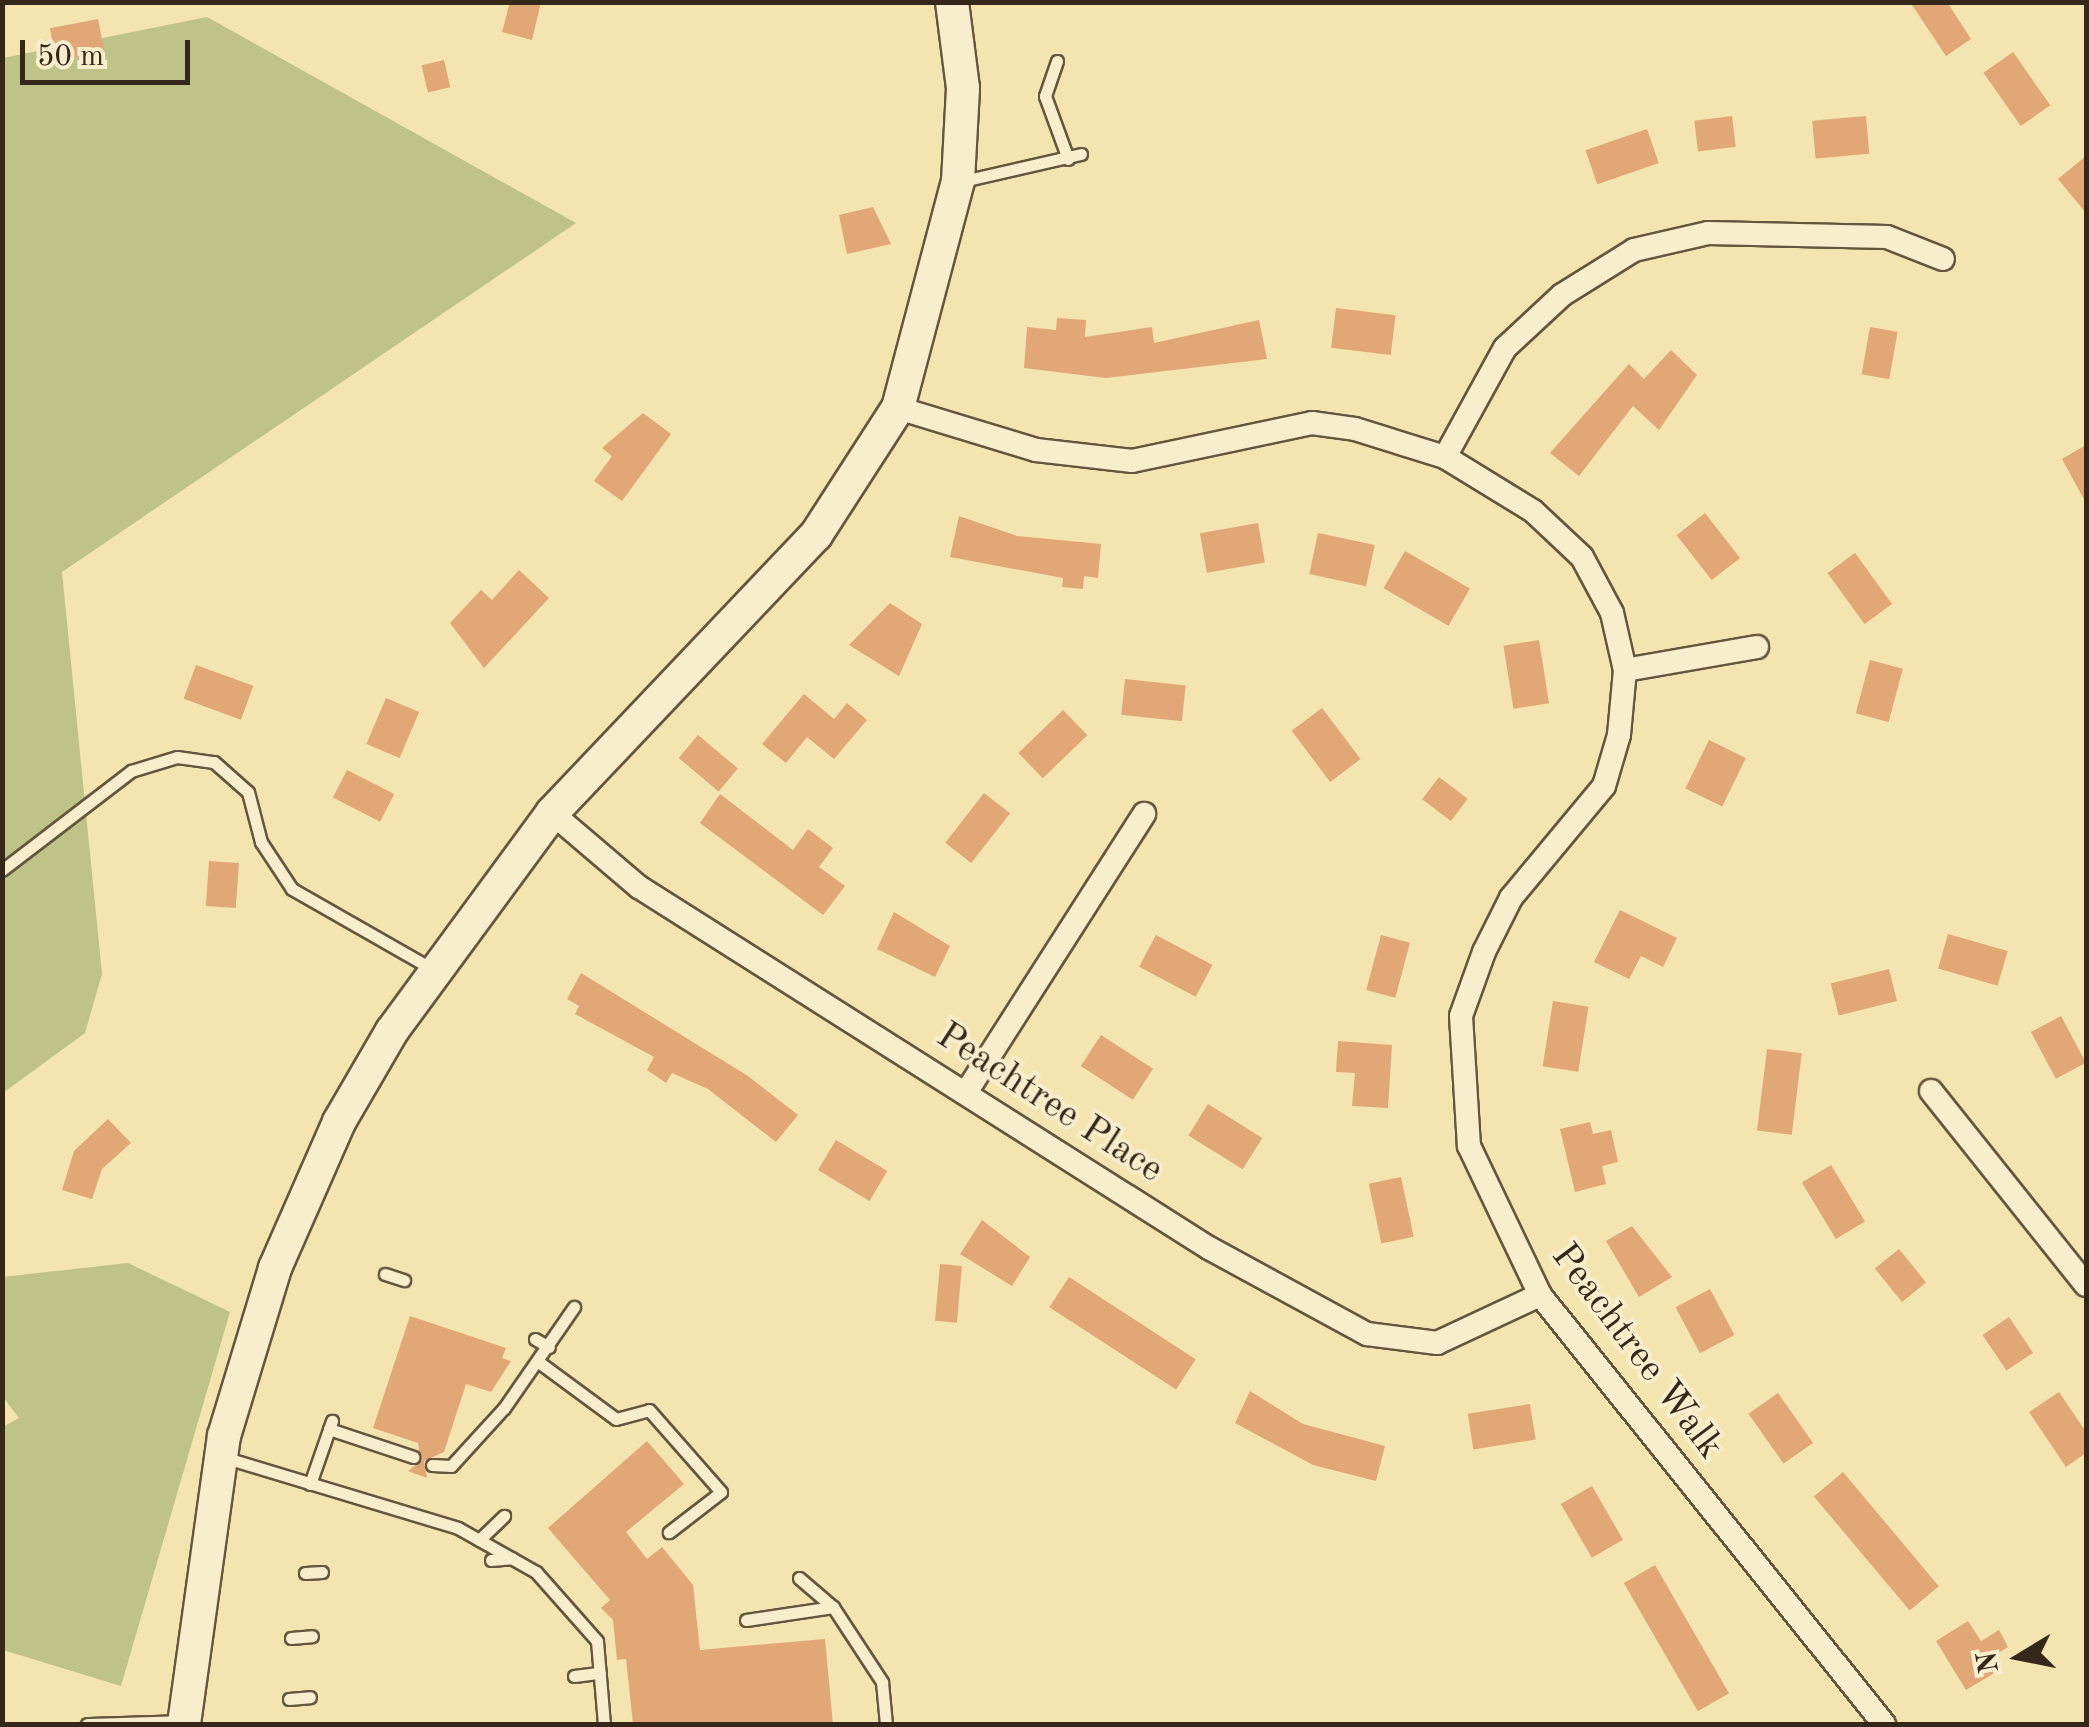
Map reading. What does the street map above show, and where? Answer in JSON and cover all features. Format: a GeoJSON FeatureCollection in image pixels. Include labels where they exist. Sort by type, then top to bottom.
{"type":"FeatureCollection","features":[{"type":"Feature","properties":{"kind":"main road"},"geometry":{"type":"LineString","coordinates":[[184,1723],[220,1456],[275,1268],[339,1122],[434,970],[552,814],[816,535],[898,408],[958,181],[963,88],[952,2]]}},
{"type":"Feature","properties":{"kind":"street"},"geometry":{"type":"LineString","coordinates":[[1446,457],[1506,348],[1562,294],[1634,250],[1708,233],[1886,237],[1943,259]]}},
{"type":"Feature","properties":{"kind":"street","name":"Peachtree Walk"},"geometry":{"type":"LineString","coordinates":[[898,408],[1036,450],[1132,460],[1312,423],[1446,457],[1533,512],[1582,557],[1612,613],[1625,670],[1604,786],[1511,898],[1461,1016],[1469,1146],[1540,1294],[1884,1724]]}},
{"type":"Feature","properties":{"kind":"street"},"geometry":{"type":"LineString","coordinates":[[1625,670],[1758,646]]}},
{"type":"Feature","properties":{"kind":"street","name":"Peachtree Place"},"geometry":{"type":"LineString","coordinates":[[552,814],[639,887],[967,1091],[1209,1248],[1366,1334],[1437,1344],[1540,1294]]}},
{"type":"Feature","properties":{"kind":"street"},"geometry":{"type":"LineString","coordinates":[[967,1091],[1144,814]]}},
{"type":"Feature","properties":{"kind":"street"},"geometry":{"type":"LineString","coordinates":[[1931,1092],[2086,1285]]}},
{"type":"Feature","properties":{"kind":"lane"},"geometry":{"type":"LineString","coordinates":[[1057,61],[1045,96],[1068,159]]}},
{"type":"Feature","properties":{"kind":"lane"},"geometry":{"type":"LineString","coordinates":[[958,181],[1081,154]]}},
{"type":"Feature","properties":{"kind":"lane"},"geometry":{"type":"LineString","coordinates":[[2,870],[131,771],[177,757],[214,762],[248,792],[261,842],[292,889],[434,970]]}},
{"type":"Feature","properties":{"kind":"lane"},"geometry":{"type":"LineString","coordinates":[[385,1274],[404,1280]]}},
{"type":"Feature","properties":{"kind":"lane"},"geometry":{"type":"LineString","coordinates":[[432,1465],[451,1466],[540,1363],[574,1307]]}},
{"type":"Feature","properties":{"kind":"lane"},"geometry":{"type":"LineString","coordinates":[[535,1339],[549,1347]]}},
{"type":"Feature","properties":{"kind":"lane"},"geometry":{"type":"LineString","coordinates":[[540,1363],[616,1419],[649,1410],[721,1492],[670,1532]]}},
{"type":"Feature","properties":{"kind":"lane"},"geometry":{"type":"LineString","coordinates":[[310,1484],[330,1425],[413,1457]]}},
{"type":"Feature","properties":{"kind":"lane"},"geometry":{"type":"LineString","coordinates":[[220,1456],[479,1540],[512,1558],[572,1612],[597,1641],[604,1724]]}},
{"type":"Feature","properties":{"kind":"lane"},"geometry":{"type":"LineString","coordinates":[[479,1540],[504,1516]]}},
{"type":"Feature","properties":{"kind":"lane"},"geometry":{"type":"LineString","coordinates":[[491,1560],[512,1558]]}},
{"type":"Feature","properties":{"kind":"lane"},"geometry":{"type":"LineString","coordinates":[[305,1573],[322,1572]]}},
{"type":"Feature","properties":{"kind":"lane"},"geometry":{"type":"LineString","coordinates":[[799,1578],[832,1608],[882,1682],[886,1724]]}},
{"type":"Feature","properties":{"kind":"lane"},"geometry":{"type":"LineString","coordinates":[[746,1620],[832,1608]]}},
{"type":"Feature","properties":{"kind":"lane"},"geometry":{"type":"LineString","coordinates":[[552,1614],[572,1612]]}},
{"type":"Feature","properties":{"kind":"lane"},"geometry":{"type":"LineString","coordinates":[[291,1638],[312,1636]]}},
{"type":"Feature","properties":{"kind":"lane"},"geometry":{"type":"LineString","coordinates":[[574,1676],[600,1674]]}},
{"type":"Feature","properties":{"kind":"lane"},"geometry":{"type":"LineString","coordinates":[[288,1699],[310,1698]]}},
{"type":"Feature","properties":{"kind":"lane"},"geometry":{"type":"LineString","coordinates":[[87,1724],[184,1723]]}},
{"type":"Feature","properties":{"kind":"green space"},"geometry":{"type":"Polygon","coordinates":[[[207,17],[576,223],[62,572],[102,974],[85,1033],[3,1093],[3,58],[207,17]]]}},
{"type":"Feature","properties":{"kind":"green space"},"geometry":{"type":"Polygon","coordinates":[[[128,1263],[230,1312],[121,1686],[3,1650],[3,1427],[19,1418],[3,1397],[2,1277],[128,1263]]]}},
{"type":"Feature","properties":{"kind":"building"},"geometry":{"type":"Polygon","coordinates":[[[510,2],[541,2],[532,40],[502,32],[510,2]]]}},
{"type":"Feature","properties":{"kind":"building"},"geometry":{"type":"Polygon","coordinates":[[[1910,2],[1947,2],[1971,39],[1946,56],[1910,2]]]}},
{"type":"Feature","properties":{"kind":"building"},"geometry":{"type":"Polygon","coordinates":[[[98,19],[104,51],[56,61],[50,28],[98,19]]]}},
{"type":"Feature","properties":{"kind":"building"},"geometry":{"type":"Polygon","coordinates":[[[2013,52],[2050,105],[2021,126],[1984,73],[2013,52]]]}},
{"type":"Feature","properties":{"kind":"building"},"geometry":{"type":"Polygon","coordinates":[[[444,60],[450,87],[428,92],[422,65],[444,60]]]}},
{"type":"Feature","properties":{"kind":"building"},"geometry":{"type":"Polygon","coordinates":[[[1732,116],[1736,147],[1698,151],[1694,121],[1732,116]]]}},
{"type":"Feature","properties":{"kind":"building"},"geometry":{"type":"Polygon","coordinates":[[[1866,116],[1869,154],[1816,159],[1812,121],[1866,116]]]}},
{"type":"Feature","properties":{"kind":"building"},"geometry":{"type":"Polygon","coordinates":[[[1647,129],[1659,163],[1597,184],[1586,150],[1647,129]]]}},
{"type":"Feature","properties":{"kind":"building"},"geometry":{"type":"Polygon","coordinates":[[[2086,156],[2086,213],[2058,179],[2086,156]]]}},
{"type":"Feature","properties":{"kind":"building"},"geometry":{"type":"Polygon","coordinates":[[[873,207],[891,244],[847,254],[839,215],[873,207]]]}},
{"type":"Feature","properties":{"kind":"building"},"geometry":{"type":"Polygon","coordinates":[[[1336,308],[1396,315],[1391,355],[1331,348],[1336,308]]]}},
{"type":"Feature","properties":{"kind":"building"},"geometry":{"type":"Polygon","coordinates":[[[1057,318],[1086,320],[1085,337],[1152,327],[1154,343],[1259,320],[1267,359],[1106,378],[1024,368],[1027,327],[1056,330],[1057,318]]]}},
{"type":"Feature","properties":{"kind":"building"},"geometry":{"type":"Polygon","coordinates":[[[1870,327],[1898,332],[1889,379],[1862,374],[1870,327]]]}},
{"type":"Feature","properties":{"kind":"building"},"geometry":{"type":"Polygon","coordinates":[[[1671,350],[1697,375],[1659,430],[1633,406],[1579,476],[1550,453],[1629,364],[1644,379],[1671,350]]]}},
{"type":"Feature","properties":{"kind":"building"},"geometry":{"type":"Polygon","coordinates":[[[643,413],[671,434],[622,501],[594,481],[612,456],[602,448],[643,413]]]}},
{"type":"Feature","properties":{"kind":"building"},"geometry":{"type":"Polygon","coordinates":[[[2086,445],[2086,503],[2062,459],[2086,445]]]}},
{"type":"Feature","properties":{"kind":"building"},"geometry":{"type":"Polygon","coordinates":[[[1705,513],[1740,558],[1712,580],[1677,535],[1705,513]]]}},
{"type":"Feature","properties":{"kind":"building"},"geometry":{"type":"Polygon","coordinates":[[[959,516],[1017,536],[1101,544],[1098,578],[1084,576],[1083,589],[1062,587],[1063,578],[950,557],[959,516]]]}},
{"type":"Feature","properties":{"kind":"building"},"geometry":{"type":"Polygon","coordinates":[[[1258,523],[1265,562],[1207,573],[1200,533],[1258,523]]]}},
{"type":"Feature","properties":{"kind":"building"},"geometry":{"type":"Polygon","coordinates":[[[1318,533],[1375,545],[1366,586],[1309,574],[1318,533]]]}},
{"type":"Feature","properties":{"kind":"building"},"geometry":{"type":"Polygon","coordinates":[[[1405,551],[1470,588],[1448,626],[1384,588],[1405,551]]]}},
{"type":"Feature","properties":{"kind":"building"},"geometry":{"type":"Polygon","coordinates":[[[1855,553],[1892,604],[1865,624],[1827,573],[1855,553]]]}},
{"type":"Feature","properties":{"kind":"building"},"geometry":{"type":"Polygon","coordinates":[[[519,570],[549,598],[484,668],[450,623],[481,590],[492,600],[519,570]]]}},
{"type":"Feature","properties":{"kind":"building"},"geometry":{"type":"Polygon","coordinates":[[[890,603],[922,624],[899,676],[849,645],[890,603]]]}},
{"type":"Feature","properties":{"kind":"building"},"geometry":{"type":"Polygon","coordinates":[[[1539,640],[1549,703],[1513,709],[1503,646],[1539,640]]]}},
{"type":"Feature","properties":{"kind":"building"},"geometry":{"type":"Polygon","coordinates":[[[1870,660],[1903,669],[1889,722],[1856,713],[1870,660]]]}},
{"type":"Feature","properties":{"kind":"building"},"geometry":{"type":"Polygon","coordinates":[[[196,665],[253,686],[241,720],[184,699],[196,665]]]}},
{"type":"Feature","properties":{"kind":"building"},"geometry":{"type":"Polygon","coordinates":[[[1125,679],[1186,685],[1182,721],[1121,715],[1125,679]]]}},
{"type":"Feature","properties":{"kind":"building"},"geometry":{"type":"Polygon","coordinates":[[[804,694],[834,719],[847,703],[867,720],[834,759],[807,737],[786,763],[762,744],[804,694]]]}},
{"type":"Feature","properties":{"kind":"building"},"geometry":{"type":"Polygon","coordinates":[[[386,698],[419,712],[400,758],[366,744],[386,698]]]}},
{"type":"Feature","properties":{"kind":"building"},"geometry":{"type":"Polygon","coordinates":[[[1322,708],[1361,759],[1330,782],[1292,731],[1322,708]]]}},
{"type":"Feature","properties":{"kind":"building"},"geometry":{"type":"Polygon","coordinates":[[[1063,710],[1087,735],[1043,778],[1018,753],[1063,710]]]}},
{"type":"Feature","properties":{"kind":"building"},"geometry":{"type":"Polygon","coordinates":[[[698,735],[738,768],[719,791],[679,758],[698,735]]]}},
{"type":"Feature","properties":{"kind":"building"},"geometry":{"type":"Polygon","coordinates":[[[1709,740],[1746,758],[1722,807],[1685,789],[1709,740]]]}},
{"type":"Feature","properties":{"kind":"building"},"geometry":{"type":"Polygon","coordinates":[[[347,770],[394,794],[380,822],[333,798],[347,770]]]}},
{"type":"Feature","properties":{"kind":"building"},"geometry":{"type":"Polygon","coordinates":[[[1439,777],[1468,799],[1451,821],[1422,799],[1439,777]]]}},
{"type":"Feature","properties":{"kind":"building"},"geometry":{"type":"Polygon","coordinates":[[[984,793],[1010,813],[971,863],[945,843],[984,793]]]}},
{"type":"Feature","properties":{"kind":"building"},"geometry":{"type":"Polygon","coordinates":[[[720,794],[793,850],[808,829],[833,848],[819,867],[845,886],[823,915],[700,823],[720,794]]]}},
{"type":"Feature","properties":{"kind":"building"},"geometry":{"type":"Polygon","coordinates":[[[209,861],[239,863],[236,908],[206,906],[209,861]]]}},
{"type":"Feature","properties":{"kind":"building"},"geometry":{"type":"Polygon","coordinates":[[[1620,910],[1677,938],[1663,967],[1641,956],[1629,979],[1594,962],[1620,910]]]}},
{"type":"Feature","properties":{"kind":"building"},"geometry":{"type":"Polygon","coordinates":[[[894,912],[950,946],[935,977],[877,949],[894,912]]]}},
{"type":"Feature","properties":{"kind":"building"},"geometry":{"type":"Polygon","coordinates":[[[1948,934],[2008,951],[1998,986],[1938,969],[1948,934]]]}},
{"type":"Feature","properties":{"kind":"building"},"geometry":{"type":"Polygon","coordinates":[[[1156,935],[1213,965],[1196,997],[1139,967],[1156,935]]]}},
{"type":"Feature","properties":{"kind":"building"},"geometry":{"type":"Polygon","coordinates":[[[1381,935],[1410,943],[1395,998],[1366,990],[1381,935]]]}},
{"type":"Feature","properties":{"kind":"building"},"geometry":{"type":"Polygon","coordinates":[[[1889,969],[1897,1001],[1839,1016],[1831,984],[1889,969]]]}},
{"type":"Feature","properties":{"kind":"building"},"geometry":{"type":"Polygon","coordinates":[[[581,973],[748,1076],[798,1115],[776,1142],[708,1089],[672,1073],[666,1083],[647,1070],[654,1057],[575,1014],[579,1006],[567,999],[581,973]]]}},
{"type":"Feature","properties":{"kind":"building"},"geometry":{"type":"Polygon","coordinates":[[[1553,1001],[1589,1007],[1578,1072],[1543,1066],[1553,1001]]]}},
{"type":"Feature","properties":{"kind":"building"},"geometry":{"type":"Polygon","coordinates":[[[2061,1016],[2086,1063],[2056,1079],[2031,1032],[2061,1016]]]}},
{"type":"Feature","properties":{"kind":"building"},"geometry":{"type":"Polygon","coordinates":[[[1101,1035],[1153,1069],[1133,1100],[1081,1066],[1101,1035]]]}},
{"type":"Feature","properties":{"kind":"building"},"geometry":{"type":"Polygon","coordinates":[[[1338,1041],[1392,1045],[1388,1108],[1352,1106],[1355,1073],[1336,1072],[1338,1041]]]}},
{"type":"Feature","properties":{"kind":"building"},"geometry":{"type":"Polygon","coordinates":[[[1767,1049],[1802,1053],[1792,1135],[1757,1130],[1767,1049]]]}},
{"type":"Feature","properties":{"kind":"building"},"geometry":{"type":"Polygon","coordinates":[[[1208,1104],[1262,1138],[1243,1169],[1188,1135],[1208,1104]]]}},
{"type":"Feature","properties":{"kind":"building"},"geometry":{"type":"Polygon","coordinates":[[[108,1119],[131,1143],[102,1169],[92,1199],[62,1190],[74,1151],[108,1119]]]}},
{"type":"Feature","properties":{"kind":"building"},"geometry":{"type":"Polygon","coordinates":[[[1590,1122],[1593,1134],[1611,1130],[1618,1162],[1602,1166],[1606,1184],[1575,1192],[1560,1129],[1590,1122]]]}},
{"type":"Feature","properties":{"kind":"building"},"geometry":{"type":"Polygon","coordinates":[[[836,1140],[887,1171],[869,1201],[818,1170],[836,1140]]]}},
{"type":"Feature","properties":{"kind":"building"},"geometry":{"type":"Polygon","coordinates":[[[1831,1165],[1865,1222],[1836,1239],[1802,1183],[1831,1165]]]}},
{"type":"Feature","properties":{"kind":"building"},"geometry":{"type":"Polygon","coordinates":[[[1401,1177],[1414,1237],[1381,1244],[1369,1184],[1401,1177]]]}},
{"type":"Feature","properties":{"kind":"building"},"geometry":{"type":"Polygon","coordinates":[[[982,1220],[1030,1257],[1012,1286],[960,1254],[982,1220]]]}},
{"type":"Feature","properties":{"kind":"building"},"geometry":{"type":"Polygon","coordinates":[[[1632,1226],[1672,1277],[1639,1297],[1606,1241],[1632,1226]]]}},
{"type":"Feature","properties":{"kind":"building"},"geometry":{"type":"Polygon","coordinates":[[[1899,1249],[1926,1282],[1902,1302],[1875,1269],[1899,1249]]]}},
{"type":"Feature","properties":{"kind":"building"},"geometry":{"type":"Polygon","coordinates":[[[940,1264],[962,1266],[957,1323],[935,1321],[940,1264]]]}},
{"type":"Feature","properties":{"kind":"building"},"geometry":{"type":"Polygon","coordinates":[[[1069,1277],[1196,1359],[1176,1389],[1049,1307],[1069,1277]]]}},
{"type":"Feature","properties":{"kind":"building"},"geometry":{"type":"Polygon","coordinates":[[[1710,1289],[1734,1335],[1700,1353],[1676,1307],[1710,1289]]]}},
{"type":"Feature","properties":{"kind":"building"},"geometry":{"type":"Polygon","coordinates":[[[410,1316],[506,1348],[502,1358],[511,1361],[491,1392],[466,1384],[444,1452],[424,1461],[427,1478],[408,1471],[421,1461],[418,1443],[373,1428],[410,1316]]]}},
{"type":"Feature","properties":{"kind":"building"},"geometry":{"type":"Polygon","coordinates":[[[2009,1317],[2033,1353],[2007,1371],[1982,1335],[2009,1317]]]}},
{"type":"Feature","properties":{"kind":"building"},"geometry":{"type":"Polygon","coordinates":[[[1250,1391],[1303,1424],[1385,1446],[1376,1481],[1313,1465],[1235,1423],[1250,1391]]]}},
{"type":"Feature","properties":{"kind":"building"},"geometry":{"type":"Polygon","coordinates":[[[2059,1392],[2086,1432],[2086,1453],[2066,1467],[2029,1412],[2059,1392]]]}},
{"type":"Feature","properties":{"kind":"building"},"geometry":{"type":"Polygon","coordinates":[[[1778,1393],[1813,1443],[1783,1464],[1749,1414],[1778,1393]]]}},
{"type":"Feature","properties":{"kind":"building"},"geometry":{"type":"Polygon","coordinates":[[[1530,1404],[1536,1440],[1473,1449],[1468,1414],[1530,1404]]]}},
{"type":"Feature","properties":{"kind":"building"},"geometry":{"type":"Polygon","coordinates":[[[647,1441],[684,1484],[626,1532],[647,1559],[662,1547],[693,1585],[700,1650],[825,1639],[833,1724],[633,1724],[626,1659],[617,1660],[613,1620],[601,1608],[610,1600],[548,1528],[647,1441]]]}},
{"type":"Feature","properties":{"kind":"building"},"geometry":{"type":"Polygon","coordinates":[[[1843,1472],[1939,1586],[1910,1611],[1814,1496],[1843,1472]]]}},
{"type":"Feature","properties":{"kind":"building"},"geometry":{"type":"Polygon","coordinates":[[[1592,1486],[1623,1540],[1592,1558],[1561,1504],[1592,1486]]]}},
{"type":"Feature","properties":{"kind":"building"},"geometry":{"type":"Polygon","coordinates":[[[1655,1565],[1729,1693],[1698,1711],[1624,1583],[1655,1565]]]}},
{"type":"Feature","properties":{"kind":"building"},"geometry":{"type":"Polygon","coordinates":[[[1968,1621],[1981,1641],[1999,1630],[2008,1647],[1988,1659],[1996,1672],[1966,1690],[1936,1641],[1968,1621]]]}}]}
